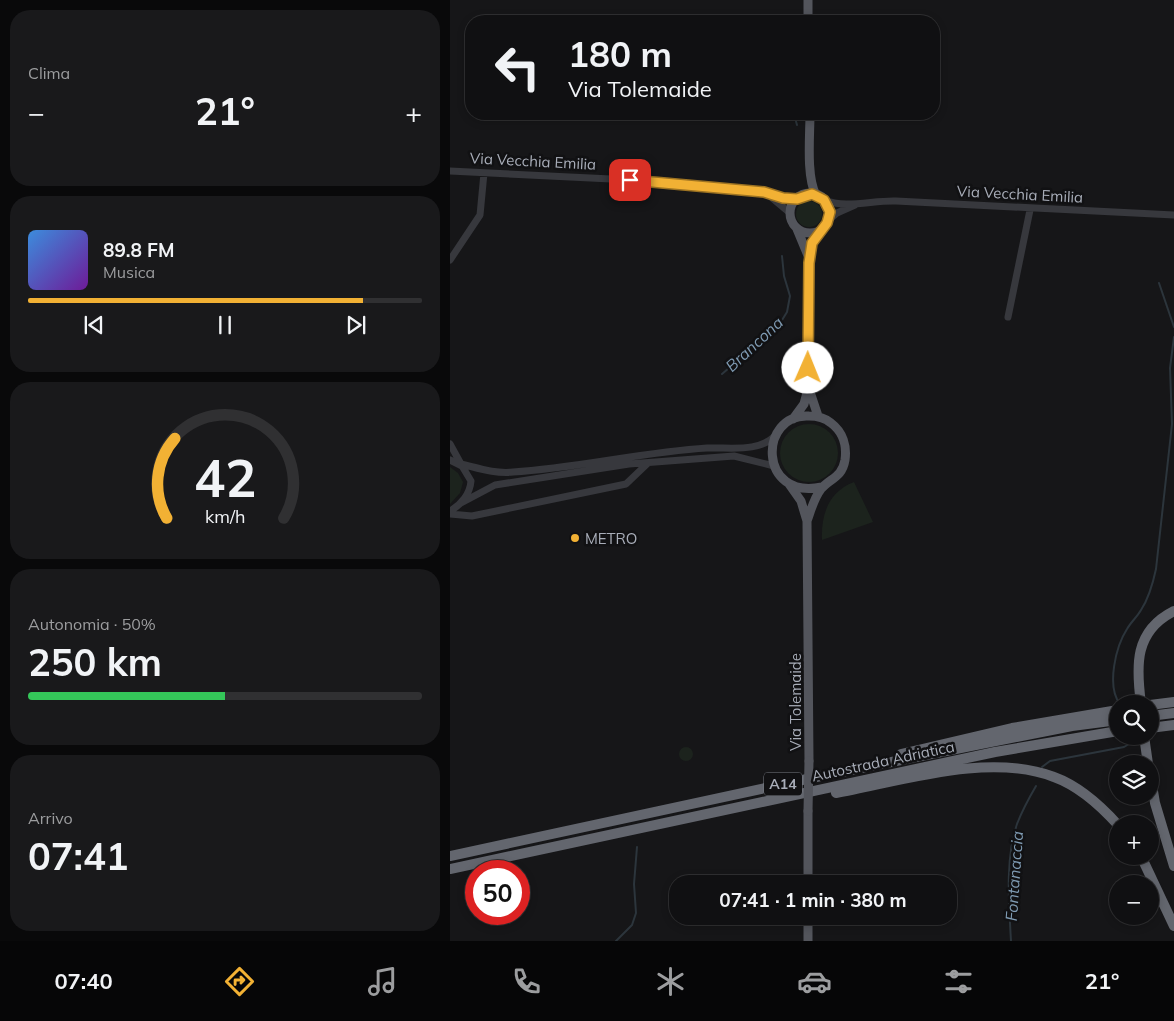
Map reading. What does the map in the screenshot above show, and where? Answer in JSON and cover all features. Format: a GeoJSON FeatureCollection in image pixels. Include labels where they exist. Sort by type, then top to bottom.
{"type":"FeatureCollection","features":[{"type":"Feature","properties":{"kind":"highway"},"geometry":{"type":"LineString","coordinates":[[1140,695],[1138,664],[1143,642],[1156,624],[1174,611]]}},
{"type":"Feature","properties":{"kind":"highway"},"geometry":{"type":"LineString","coordinates":[[1159,704],[1174,702]]}},
{"type":"Feature","properties":{"kind":"highway"},"geometry":{"type":"LineString","coordinates":[[821,776],[920,749],[1003,730],[1109,712]]}},
{"type":"Feature","properties":{"kind":"highway"},"geometry":{"type":"LineString","coordinates":[[1159,715],[1174,713]]}},
{"type":"Feature","properties":{"kind":"highway","name":"Autostrada Adriatica"},"geometry":{"type":"LineString","coordinates":[[450,856],[821,776],[1072,726],[1109,721]]}},
{"type":"Feature","properties":{"kind":"highway"},"geometry":{"type":"LineString","coordinates":[[1159,727],[1174,725]]}},
{"type":"Feature","properties":{"kind":"highway","name":"Autostrada Adriatica"},"geometry":{"type":"LineString","coordinates":[[450,869],[995,752],[1109,733]]}},
{"type":"Feature","properties":{"kind":"highway"},"geometry":{"type":"LineString","coordinates":[[726,810],[758,808],[955,770],[1007,768],[1035,771],[1067,783],[1100,807],[1109,816]]}},
{"type":"Feature","properties":{"kind":"highway"},"geometry":{"type":"LineString","coordinates":[[1156,805],[1174,866]]}},
{"type":"Feature","properties":{"kind":"highway"},"geometry":{"type":"LineString","coordinates":[[1144,865],[1174,926]]}},
{"type":"Feature","properties":{"kind":"main road"},"geometry":{"type":"LineString","coordinates":[[808,0],[808,15]]}},
{"type":"Feature","properties":{"kind":"main road"},"geometry":{"type":"LineString","coordinates":[[774,466],[772,445],[776,434],[804,404],[808,386],[809,263],[812,243],[826,224],[830,212],[814,190],[810,120]]}},
{"type":"Feature","properties":{"kind":"main road"},"geometry":{"type":"LineString","coordinates":[[809,263],[807,251],[790,213],[806,185],[811,160]]}},
{"type":"Feature","properties":{"kind":"main road"},"geometry":{"type":"LineString","coordinates":[[799,197],[820,198]]}},
{"type":"Feature","properties":{"kind":"main road"},"geometry":{"type":"LineString","coordinates":[[796,228],[812,233],[826,224]]}},
{"type":"Feature","properties":{"kind":"main road"},"geometry":{"type":"LineString","coordinates":[[792,419],[818,416],[808,386]]}},
{"type":"Feature","properties":{"kind":"main road","name":"Via Tolemaide"},"geometry":{"type":"LineString","coordinates":[[807,521],[813,503],[822,488],[839,474],[844,464],[846,453],[839,430],[818,416]]}},
{"type":"Feature","properties":{"kind":"main road","name":"Via Tolemaide"},"geometry":{"type":"LineString","coordinates":[[774,466],[801,501],[807,521],[808,875]]}},
{"type":"Feature","properties":{"kind":"main road"},"geometry":{"type":"LineString","coordinates":[[788,484],[805,489],[822,488]]}},
{"type":"Feature","properties":{"kind":"main road"},"geometry":{"type":"LineString","coordinates":[[808,925],[808,941]]}},
{"type":"Feature","properties":{"kind":"street","name":"Via Vecchia Emilia"},"geometry":{"type":"LineString","coordinates":[[450,171],[611,178],[764,192],[783,198],[799,197]]}},
{"type":"Feature","properties":{"kind":"street"},"geometry":{"type":"LineString","coordinates":[[450,260],[480,215],[484,173]]}},
{"type":"Feature","properties":{"kind":"street"},"geometry":{"type":"LineString","coordinates":[[764,192],[790,213]]}},
{"type":"Feature","properties":{"kind":"street","name":"Via Vecchia Emilia"},"geometry":{"type":"LineString","coordinates":[[820,198],[848,204],[893,201],[1030,210],[1174,215]]}},
{"type":"Feature","properties":{"kind":"street"},"geometry":{"type":"LineString","coordinates":[[826,224],[842,211],[864,202]]}},
{"type":"Feature","properties":{"kind":"street"},"geometry":{"type":"LineString","coordinates":[[1008,317],[1030,210]]}},
{"type":"Feature","properties":{"kind":"street"},"geometry":{"type":"LineString","coordinates":[[450,460],[485,470],[513,473],[673,451],[750,447],[770,441],[776,434]]}},
{"type":"Feature","properties":{"kind":"street"},"geometry":{"type":"LineString","coordinates":[[450,444],[471,480],[467,494],[460,504]]}},
{"type":"Feature","properties":{"kind":"street"},"geometry":{"type":"LineString","coordinates":[[450,513],[460,504],[494,485],[649,462],[734,456],[774,466]]}},
{"type":"Feature","properties":{"kind":"street"},"geometry":{"type":"LineString","coordinates":[[450,513],[472,516],[626,484],[649,462]]}},
{"type":"Feature","properties":{"kind":"shaded area"},"geometry":{"type":"Polygon","coordinates":[[[809,201],[818,205],[822,214],[818,223],[809,227],[800,223],[796,214],[800,205],[809,201]]]}},
{"type":"Feature","properties":{"kind":"shaded area"},"geometry":{"type":"Polygon","coordinates":[[[809,424],[820,426],[833,437],[838,453],[836,464],[825,477],[809,482],[798,480],[785,469],[780,453],[782,442],[793,429],[809,424]]]}},
{"type":"Feature","properties":{"kind":"shaded area"},"geometry":{"type":"Polygon","coordinates":[[[450,467],[458,473],[463,482],[460,493],[450,504],[450,467]]]}},
{"type":"Feature","properties":{"kind":"shaded area"},"geometry":{"type":"Polygon","coordinates":[[[854,482],[873,522],[822,540],[823,522],[828,505],[838,492],[854,482]]]}},
{"type":"Feature","properties":{"kind":"shaded area"},"geometry":{"type":"Polygon","coordinates":[[[683,747],[689,747],[693,754],[689,761],[683,761],[679,757],[679,751],[683,747]]]}},
{"type":"Feature","properties":{"kind":"waterway","name":"Brancona"},"geometry":{"type":"LineString","coordinates":[[796,120],[797,125]]}},
{"type":"Feature","properties":{"kind":"waterway","name":"Brancona"},"geometry":{"type":"LineString","coordinates":[[722,374],[779,325],[787,312],[790,296],[784,276],[782,256]]}},
{"type":"Feature","properties":{"kind":"waterway","name":"Fontanaccia"},"geometry":{"type":"LineString","coordinates":[[1159,283],[1174,327]]}},
{"type":"Feature","properties":{"kind":"waterway","name":"Fontanaccia"},"geometry":{"type":"LineString","coordinates":[[1116,695],[1113,677],[1119,645],[1146,600],[1156,569],[1172,424],[1170,368],[1174,337]]}},
{"type":"Feature","properties":{"kind":"waterway","name":"Fontanaccia"},"geometry":{"type":"LineString","coordinates":[[1042,767],[1050,761],[1127,745]]}},
{"type":"Feature","properties":{"kind":"waterway","name":"Fontanaccia"},"geometry":{"type":"LineString","coordinates":[[1011,941],[1009,866],[1013,837],[1017,824],[1036,786]]}},
{"type":"Feature","properties":{"kind":"waterway","name":"Brancona"},"geometry":{"type":"LineString","coordinates":[[616,941],[632,925],[636,913],[634,884],[637,847]]}},
{"type":"Feature","properties":{"kind":"place","name":"METRO"},"geometry":{"type":"Point","coordinates":[575,538]}},
{"type":"Feature","properties":{"kind":"route"},"geometry":{"type":"LineString","coordinates":[[630,180],[764,192],[783,198],[797,199],[806,194],[812,194],[817,195],[826,202],[830,212],[829,218],[812,243],[809,263],[808,368]]}}]}
